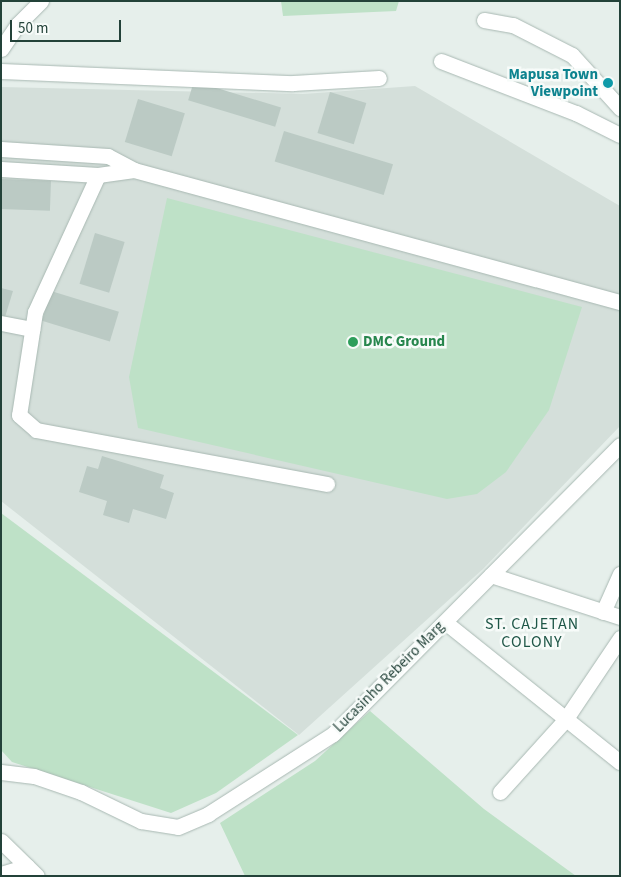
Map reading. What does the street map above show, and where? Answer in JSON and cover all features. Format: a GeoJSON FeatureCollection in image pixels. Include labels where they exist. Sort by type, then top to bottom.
{"type":"FeatureCollection","features":[{"type":"Feature","properties":{"kind":"street"},"geometry":{"type":"LineString","coordinates":[[1,49],[16,25],[41,1]]}},
{"type":"Feature","properties":{"kind":"street"},"geometry":{"type":"LineString","coordinates":[[484,20],[513,25],[572,55],[620,108]]}},
{"type":"Feature","properties":{"kind":"street"},"geometry":{"type":"LineString","coordinates":[[441,61],[576,113],[620,135]]}},
{"type":"Feature","properties":{"kind":"street"},"geometry":{"type":"LineString","coordinates":[[1,70],[293,82],[379,78]]}},
{"type":"Feature","properties":{"kind":"street"},"geometry":{"type":"LineString","coordinates":[[1,149],[108,156],[134,170],[620,302]]}},
{"type":"Feature","properties":{"kind":"street"},"geometry":{"type":"LineString","coordinates":[[1,170],[98,175],[134,170]]}},
{"type":"Feature","properties":{"kind":"street"},"geometry":{"type":"LineString","coordinates":[[98,175],[35,312],[19,415],[36,430],[327,484]]}},
{"type":"Feature","properties":{"kind":"street"},"geometry":{"type":"LineString","coordinates":[[1,323],[32,329]]}},
{"type":"Feature","properties":{"kind":"street","name":"Lucasinho Rebeiro Marg"},"geometry":{"type":"LineString","coordinates":[[1,772],[34,776],[81,792],[141,821],[178,827],[208,814],[333,734],[620,445]]}},
{"type":"Feature","properties":{"kind":"street"},"geometry":{"type":"LineString","coordinates":[[602,612],[620,574]]}},
{"type":"Feature","properties":{"kind":"street"},"geometry":{"type":"LineString","coordinates":[[491,575],[620,617]]}},
{"type":"Feature","properties":{"kind":"street"},"geometry":{"type":"LineString","coordinates":[[445,622],[565,720],[620,762]]}},
{"type":"Feature","properties":{"kind":"street"},"geometry":{"type":"LineString","coordinates":[[500,792],[565,720],[620,638]]}},
{"type":"Feature","properties":{"kind":"street"},"geometry":{"type":"LineString","coordinates":[[1,841],[32,871]]}},
{"type":"Feature","properties":{"kind":"street"},"geometry":{"type":"LineString","coordinates":[[1,874],[32,871]]}},
{"type":"Feature","properties":{"kind":"shaded area"},"geometry":{"type":"Polygon","coordinates":[[[415,86],[620,206],[620,426],[483,569],[299,735],[1,501],[1,87],[303,94],[415,86]]]}},
{"type":"Feature","properties":{"kind":"green space"},"geometry":{"type":"Polygon","coordinates":[[[281,1],[399,1],[396,11],[283,16],[281,1]]]}},
{"type":"Feature","properties":{"kind":"green space","name":"DMC Ground"},"geometry":{"type":"Polygon","coordinates":[[[167,198],[582,307],[549,410],[506,472],[477,494],[447,499],[138,428],[129,377],[167,198]]]}},
{"type":"Feature","properties":{"kind":"green space"},"geometry":{"type":"Polygon","coordinates":[[[1,513],[298,735],[216,793],[171,813],[12,762],[1,750],[1,513]]]}},
{"type":"Feature","properties":{"kind":"green space"},"geometry":{"type":"Polygon","coordinates":[[[370,711],[484,809],[576,876],[245,876],[220,823],[315,761],[370,711]]]}},
{"type":"Feature","properties":{"kind":"building"},"geometry":{"type":"Polygon","coordinates":[[[194,81],[281,108],[275,127],[188,100],[194,81]]]}},
{"type":"Feature","properties":{"kind":"building"},"geometry":{"type":"Polygon","coordinates":[[[330,92],[366,103],[354,144],[317,133],[330,92]]]}},
{"type":"Feature","properties":{"kind":"building"},"geometry":{"type":"Polygon","coordinates":[[[138,99],[185,113],[172,156],[125,142],[138,99]]]}},
{"type":"Feature","properties":{"kind":"building"},"geometry":{"type":"Polygon","coordinates":[[[284,131],[393,164],[384,195],[275,162],[284,131]]]}},
{"type":"Feature","properties":{"kind":"building"},"geometry":{"type":"Polygon","coordinates":[[[1,179],[51,181],[50,211],[1,209],[1,179]]]}},
{"type":"Feature","properties":{"kind":"building"},"geometry":{"type":"Polygon","coordinates":[[[95,233],[125,242],[109,293],[80,284],[95,233]]]}},
{"type":"Feature","properties":{"kind":"building"},"geometry":{"type":"Polygon","coordinates":[[[1,288],[13,291],[5,317],[1,316],[1,288]]]}},
{"type":"Feature","properties":{"kind":"building"},"geometry":{"type":"Polygon","coordinates":[[[51,291],[119,312],[110,341],[42,321],[51,291]]]}},
{"type":"Feature","properties":{"kind":"building"},"geometry":{"type":"Polygon","coordinates":[[[102,456],[164,475],[160,488],[174,493],[166,519],[133,509],[129,523],[103,515],[107,501],[79,492],[87,466],[98,469],[102,456]]]}},
{"type":"Feature","properties":{"kind":"place","name":"Mapusa Town Viewpoint"},"geometry":{"type":"Point","coordinates":[608,83]}},
{"type":"Feature","properties":{"kind":"place","name":"DMC Ground"},"geometry":{"type":"Point","coordinates":[353,342]}},
{"type":"Feature","properties":{"kind":"district","name":"ST. CAJETAN COLONY"},"geometry":{"type":"Point","coordinates":[532,633]}}]}
